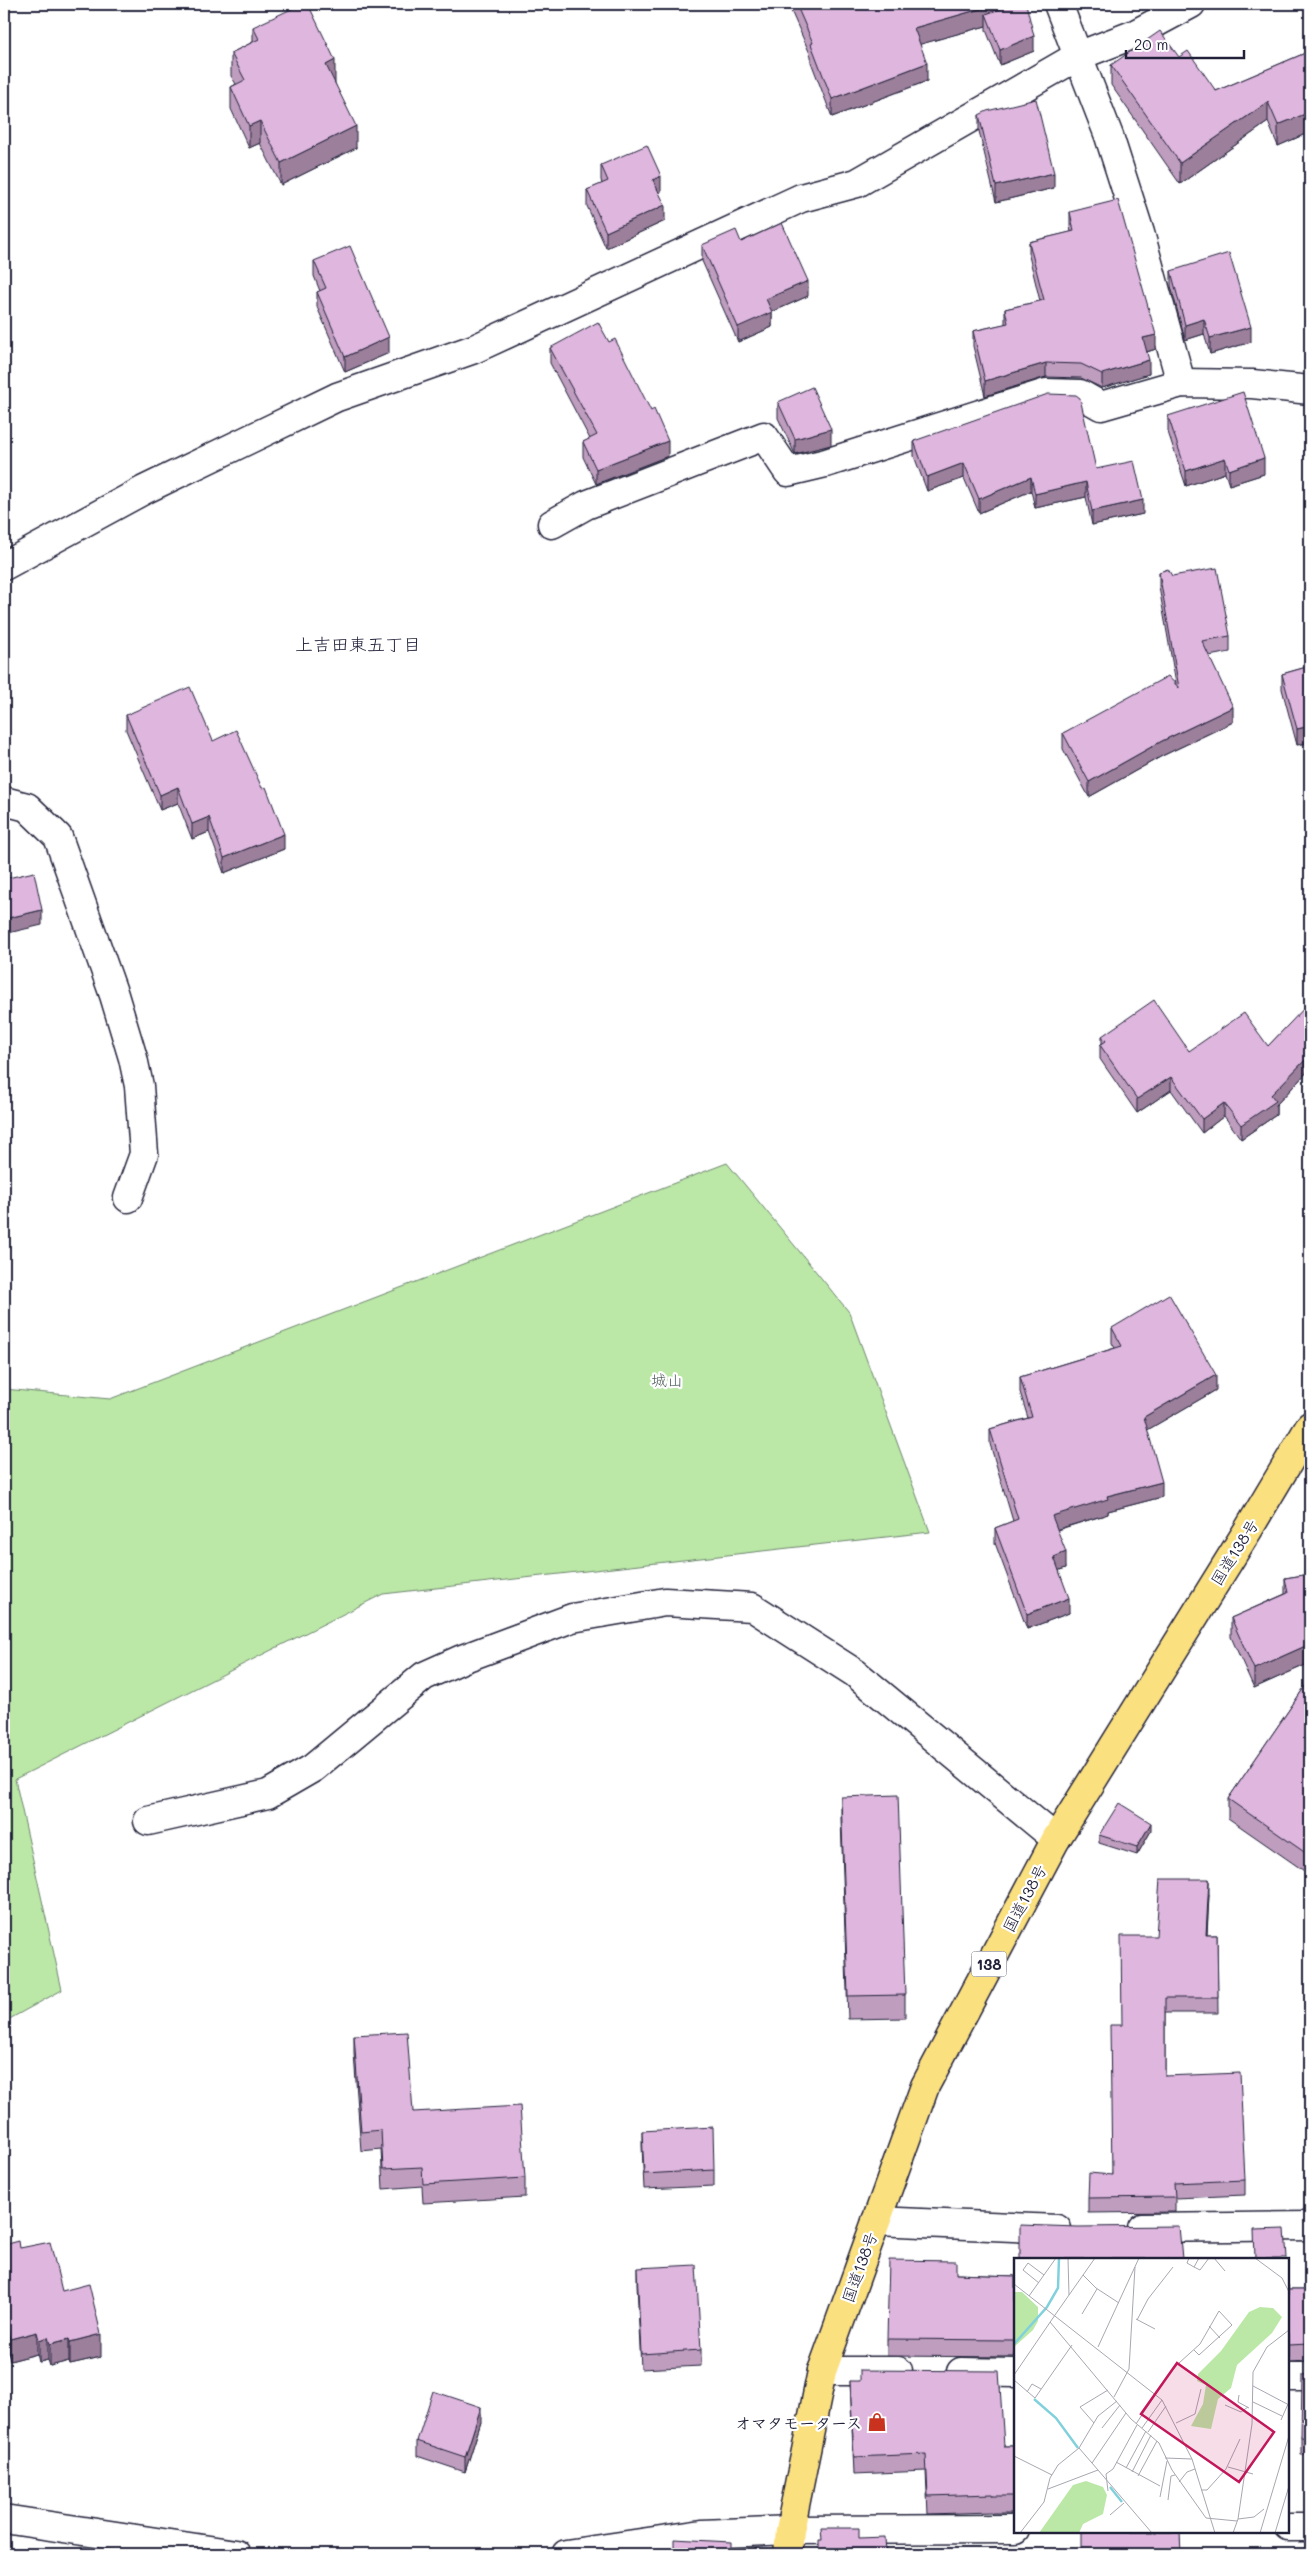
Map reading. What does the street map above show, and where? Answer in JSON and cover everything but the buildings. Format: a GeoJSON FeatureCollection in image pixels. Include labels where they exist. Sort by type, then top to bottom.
{"type":"FeatureCollection","features":[{"type":"Feature","properties":{"kind":"highway","name":"国道138号"},"geometry":{"type":"LineString","coordinates":[[789,2542],[822,2371],[925,2086],[1056,1839],[1243,1538],[1310,1426]]}},
{"type":"Feature","properties":{"kind":"street"},"geometry":{"type":"LineString","coordinates":[[1058,4],[1109,136],[1181,383]]}},
{"type":"Feature","properties":{"kind":"street"},"geometry":{"type":"LineString","coordinates":[[4,566],[144,490],[337,397],[474,349],[801,198],[857,183],[1078,56],[1135,34],[1191,4]]}},
{"type":"Feature","properties":{"kind":"street"},"geometry":{"type":"LineString","coordinates":[[552,524],[586,505],[764,436],[788,472],[826,463],[1046,393],[1080,394],[1101,406],[1181,383],[1252,384],[1310,390]]}},
{"type":"Feature","properties":{"kind":"street"},"geometry":{"type":"LineString","coordinates":[[4,801],[28,807],[58,837],[114,995],[137,1076],[144,1154],[128,1198]]}},
{"type":"Feature","properties":{"kind":"street"},"geometry":{"type":"LineString","coordinates":[[148,1820],[268,1794],[313,1768],[424,1676],[462,1659],[572,1618],[665,1602],[752,1607],[855,1673],[1056,1839]]}},
{"type":"Feature","properties":{"kind":"street"},"geometry":{"type":"LineString","coordinates":[[876,2220],[1078,2230]]}},
{"type":"Feature","properties":{"kind":"street"},"geometry":{"type":"LineString","coordinates":[[1117,2229],[1310,2226]]}},
{"type":"Feature","properties":{"kind":"street"},"geometry":{"type":"LineString","coordinates":[[822,2371],[1014,2373]]}},
{"type":"Feature","properties":{"kind":"street"},"geometry":{"type":"LineString","coordinates":[[1289,2376],[1310,2377]]}},
{"type":"Feature","properties":{"kind":"street"},"geometry":{"type":"LineString","coordinates":[[4,2519],[236,2554]]}},
{"type":"Feature","properties":{"kind":"street"},"geometry":{"type":"LineString","coordinates":[[1289,2527],[1310,2527]]}},
{"type":"Feature","properties":{"kind":"street"},"geometry":{"type":"LineString","coordinates":[[566,2554],[702,2534],[789,2542],[1014,2529]]}},
{"type":"Feature","properties":{"kind":"green space","name":"城山"},"geometry":{"type":"Polygon","coordinates":[[[727,1163],[849,1312],[930,1532],[383,1594],[15,1779],[62,1990],[4,2022],[4,1389],[110,1399],[727,1163]]]}},
{"type":"Feature","properties":{"kind":"place","name":"オマタモータース"},"geometry":{"type":"Point","coordinates":[877,2422]}},
{"type":"Feature","properties":{"kind":"district","name":"上吉田東五丁目"},"geometry":{"type":"Point","coordinates":[358,644]}}]}
